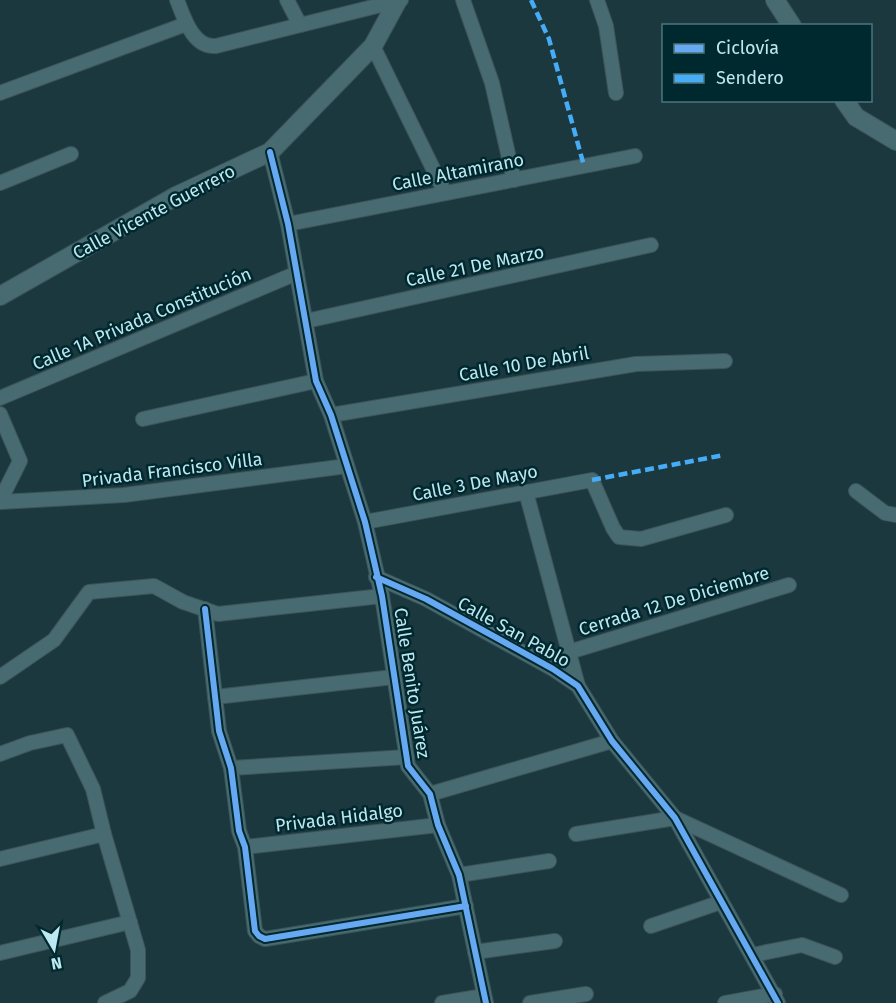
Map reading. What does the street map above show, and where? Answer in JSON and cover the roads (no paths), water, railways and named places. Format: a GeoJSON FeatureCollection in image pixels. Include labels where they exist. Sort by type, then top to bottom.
{"type":"FeatureCollection","features":[{"type":"Feature","properties":{"kind":"street"},"geometry":{"type":"LineString","coordinates":[[177,0],[186,24],[207,47],[300,25],[372,3],[399,0]]}},
{"type":"Feature","properties":{"kind":"street"},"geometry":{"type":"LineString","coordinates":[[287,0],[300,25]]}},
{"type":"Feature","properties":{"kind":"street","name":"Calle Vicente Guerrero"},"geometry":{"type":"LineString","coordinates":[[0,296],[176,196],[270,152],[373,46],[399,0]]}},
{"type":"Feature","properties":{"kind":"street"},"geometry":{"type":"LineString","coordinates":[[463,0],[492,83],[514,180]]}},
{"type":"Feature","properties":{"kind":"street"},"geometry":{"type":"LineString","coordinates":[[597,0],[606,26],[616,93]]}},
{"type":"Feature","properties":{"kind":"street"},"geometry":{"type":"LineString","coordinates":[[775,0],[791,24]]}},
{"type":"Feature","properties":{"kind":"street"},"geometry":{"type":"LineString","coordinates":[[0,93],[186,24]]}},
{"type":"Feature","properties":{"kind":"street"},"geometry":{"type":"LineString","coordinates":[[373,46],[445,193]]}},
{"type":"Feature","properties":{"kind":"street"},"geometry":{"type":"LineString","coordinates":[[845,102],[856,117],[896,141]]}},
{"type":"Feature","properties":{"kind":"street","name":"Calle Benito Juárez"},"geometry":{"type":"LineString","coordinates":[[270,152],[288,224],[315,381],[332,415],[365,522],[382,596],[408,766],[430,794],[438,825],[459,875],[485,1000]]}},
{"type":"Feature","properties":{"kind":"street"},"geometry":{"type":"LineString","coordinates":[[0,183],[72,154]]}},
{"type":"Feature","properties":{"kind":"street","name":"Calle Altamirano"},"geometry":{"type":"LineString","coordinates":[[288,224],[635,156]]}},
{"type":"Feature","properties":{"kind":"street","name":"Calle 21 De Marzo"},"geometry":{"type":"LineString","coordinates":[[306,321],[651,245]]}},
{"type":"Feature","properties":{"kind":"street","name":"Calle 1A Privada Constitución"},"geometry":{"type":"LineString","coordinates":[[0,398],[297,273]]}},
{"type":"Feature","properties":{"kind":"street","name":"Calle 10 De Abril"},"geometry":{"type":"LineString","coordinates":[[332,415],[636,364],[725,361]]}},
{"type":"Feature","properties":{"kind":"street"},"geometry":{"type":"LineString","coordinates":[[143,419],[315,381]]}},
{"type":"Feature","properties":{"kind":"street"},"geometry":{"type":"LineString","coordinates":[[0,414],[20,461],[0,502]]}},
{"type":"Feature","properties":{"kind":"street","name":"Privada Francisco Villa"},"geometry":{"type":"LineString","coordinates":[[0,502],[124,495],[347,466]]}},
{"type":"Feature","properties":{"kind":"street","name":"Calle 3 De Mayo"},"geometry":{"type":"LineString","coordinates":[[365,522],[592,480],[613,528],[620,537],[641,539],[726,515]]}},
{"type":"Feature","properties":{"kind":"street"},"geometry":{"type":"LineString","coordinates":[[856,490],[885,513],[896,515]]}},
{"type":"Feature","properties":{"kind":"street"},"geometry":{"type":"LineString","coordinates":[[526,492],[578,686]]}},
{"type":"Feature","properties":{"kind":"street","name":"Calle San Pablo"},"geometry":{"type":"LineString","coordinates":[[376,577],[426,599],[553,669],[578,686],[612,741],[675,818],[776,999]]}},
{"type":"Feature","properties":{"kind":"street","name":"Cerrada 12 De Diciembre"},"geometry":{"type":"LineString","coordinates":[[569,652],[789,585]]}},
{"type":"Feature","properties":{"kind":"street"},"geometry":{"type":"LineString","coordinates":[[0,677],[54,640],[89,592],[154,586],[183,602],[218,614],[382,596]]}},
{"type":"Feature","properties":{"kind":"street"},"geometry":{"type":"LineString","coordinates":[[205,609],[219,731],[231,768],[239,831],[245,848],[255,931],[259,936],[265,939],[466,906]]}},
{"type":"Feature","properties":{"kind":"street"},"geometry":{"type":"LineString","coordinates":[[215,697],[394,677]]}},
{"type":"Feature","properties":{"kind":"street"},"geometry":{"type":"LineString","coordinates":[[0,754],[30,743],[67,735],[93,789],[138,950],[138,978],[130,991],[105,1003]]}},
{"type":"Feature","properties":{"kind":"street"},"geometry":{"type":"LineString","coordinates":[[430,794],[612,741]]}},
{"type":"Feature","properties":{"kind":"street"},"geometry":{"type":"LineString","coordinates":[[231,768],[407,758]]}},
{"type":"Feature","properties":{"kind":"street"},"geometry":{"type":"LineString","coordinates":[[576,834],[675,818],[841,895]]}},
{"type":"Feature","properties":{"kind":"street","name":"Privada Hidalgo"},"geometry":{"type":"LineString","coordinates":[[245,848],[438,825]]}},
{"type":"Feature","properties":{"kind":"street"},"geometry":{"type":"LineString","coordinates":[[0,859],[104,834]]}},
{"type":"Feature","properties":{"kind":"street"},"geometry":{"type":"LineString","coordinates":[[459,875],[549,861]]}},
{"type":"Feature","properties":{"kind":"street"},"geometry":{"type":"LineString","coordinates":[[651,926],[721,902]]}},
{"type":"Feature","properties":{"kind":"street"},"geometry":{"type":"LineString","coordinates":[[0,953],[130,922]]}},
{"type":"Feature","properties":{"kind":"street"},"geometry":{"type":"LineString","coordinates":[[475,952],[555,941]]}},
{"type":"Feature","properties":{"kind":"street"},"geometry":{"type":"LineString","coordinates":[[752,955],[802,945],[835,957]]}},
{"type":"Feature","properties":{"kind":"street"},"geometry":{"type":"LineString","coordinates":[[530,1003],[586,994]]}},
{"type":"Feature","properties":{"kind":"street"},"geometry":{"type":"LineString","coordinates":[[725,1003],[776,999]]}},
{"type":"Feature","properties":{"kind":"street"},"geometry":{"type":"LineString","coordinates":[[442,1003],[485,1000]]}}]}
